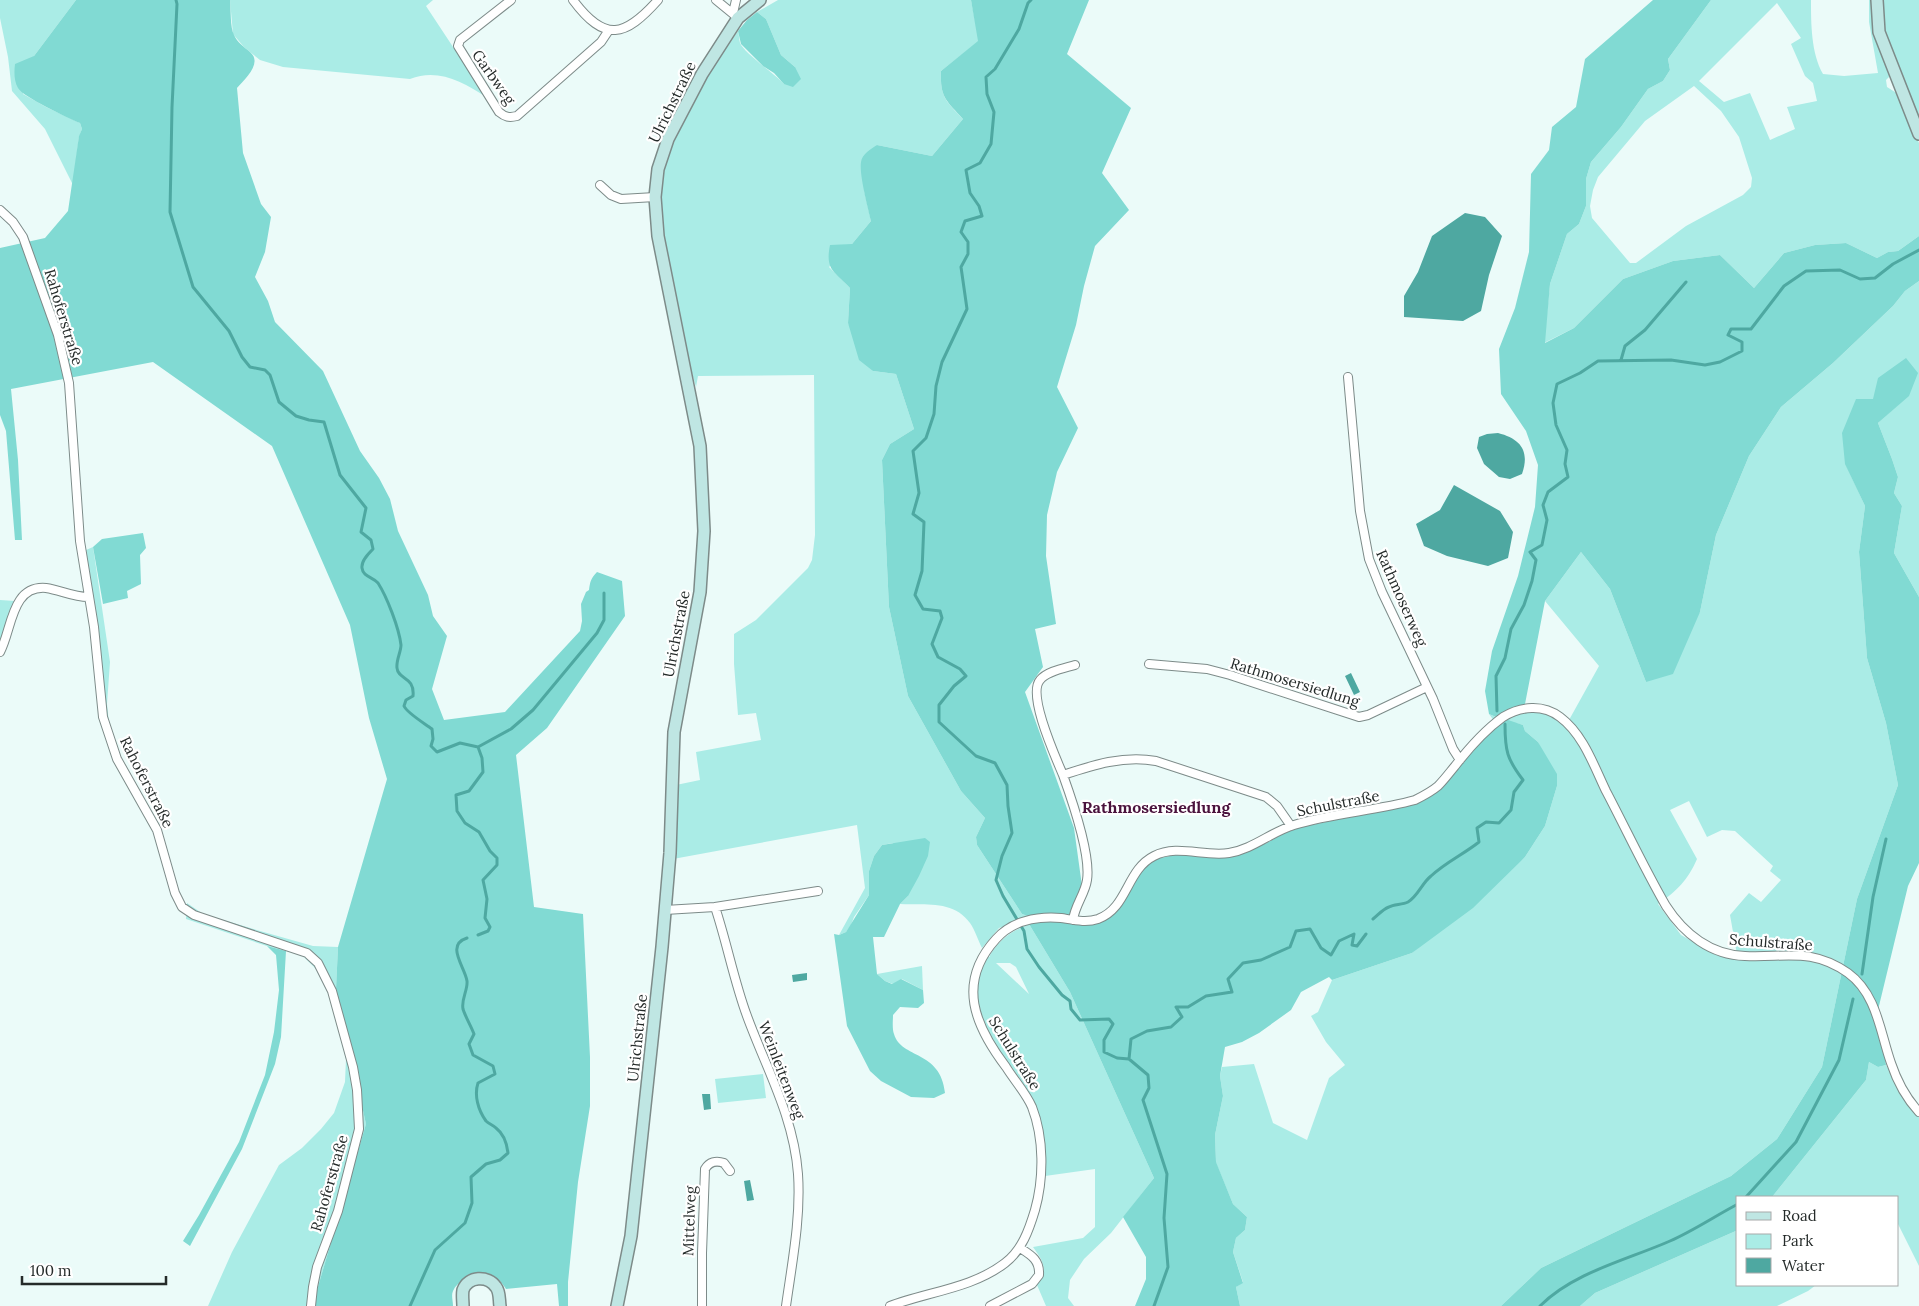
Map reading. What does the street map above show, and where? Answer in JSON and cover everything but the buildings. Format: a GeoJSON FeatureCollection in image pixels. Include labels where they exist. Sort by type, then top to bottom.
{"type":"FeatureCollection","features":[{"type":"Feature","properties":{"kind":"street","name":"Garbweg"},"geometry":{"type":"LineString","coordinates":[[511,0],[460,40],[458,46],[499,112],[510,118],[517,116],[601,42],[609,30]]}},
{"type":"Feature","properties":{"kind":"street"},"geometry":{"type":"LineString","coordinates":[[573,0],[592,22],[600,28],[609,30],[622,29],[637,22],[658,0]]}},
{"type":"Feature","properties":{"kind":"street"},"geometry":{"type":"LineString","coordinates":[[716,0],[736,16]]}},
{"type":"Feature","properties":{"kind":"street"},"geometry":{"type":"LineString","coordinates":[[736,0],[736,16]]}},
{"type":"Feature","properties":{"kind":"street","name":"Ulrichstraße"},"geometry":{"type":"LineString","coordinates":[[618,1306],[632,1227],[665,910],[670,853],[674,732],[700,592],[703,564],[703,472],[697,428],[658,236],[656,197],[658,170],[668,140],[702,74],[736,16],[760,0]]}},
{"type":"Feature","properties":{"kind":"street"},"geometry":{"type":"LineString","coordinates":[[1877,0],[1879,32],[1919,134]]}},
{"type":"Feature","properties":{"kind":"street"},"geometry":{"type":"LineString","coordinates":[[600,185],[611,195],[621,199],[656,197]]}},
{"type":"Feature","properties":{"kind":"street","name":"Rahoferstraße"},"geometry":{"type":"LineString","coordinates":[[0,210],[13,222],[23,238],[58,335],[66,364],[69,383],[78,520],[95,634],[101,700],[107,731],[124,774],[158,830],[174,893],[182,907],[194,915],[307,953],[318,963],[332,991],[357,1090],[359,1129],[338,1211],[317,1267],[312,1306]]}},
{"type":"Feature","properties":{"kind":"street","name":"Rathmoserweg"},"geometry":{"type":"LineString","coordinates":[[1348,377],[1365,546],[1382,592],[1427,686],[1453,749],[1460,760]]}},
{"type":"Feature","properties":{"kind":"street"},"geometry":{"type":"LineString","coordinates":[[0,652],[18,601],[29,591],[43,588],[75,596],[88,597]]}},
{"type":"Feature","properties":{"kind":"street","name":"Rathmosersiedlung"},"geometry":{"type":"LineString","coordinates":[[1149,664],[1215,671],[1359,717],[1368,716],[1427,686]]}},
{"type":"Feature","properties":{"kind":"street"},"geometry":{"type":"LineString","coordinates":[[1073,920],[1075,909],[1085,888],[1087,866],[1079,827],[1063,775],[1040,713],[1036,688],[1044,676],[1075,665]]}},
{"type":"Feature","properties":{"kind":"street","name":"Schulstraße"},"geometry":{"type":"LineString","coordinates":[[890,1306],[956,1286],[988,1273],[1008,1261],[1020,1248],[1029,1228],[1040,1186],[1040,1143],[1032,1106],[982,1032],[976,1017],[973,1001],[973,986],[980,961],[997,938],[1009,927],[1028,921],[1045,918],[1088,921],[1108,914],[1119,903],[1138,869],[1153,856],[1171,851],[1214,854],[1238,851],[1250,847],[1291,826],[1415,800],[1439,786],[1492,725],[1515,711],[1536,708],[1548,710],[1559,716],[1570,726],[1579,738],[1654,886],[1681,927],[1703,944],[1718,951],[1747,956],[1794,954],[1821,959],[1835,965],[1856,979],[1863,987],[1872,1005],[1896,1077],[1904,1092],[1919,1112]]}},
{"type":"Feature","properties":{"kind":"street"},"geometry":{"type":"LineString","coordinates":[[1063,775],[1107,762],[1138,758],[1156,761],[1266,797],[1277,806],[1291,826]]}},
{"type":"Feature","properties":{"kind":"street"},"geometry":{"type":"LineString","coordinates":[[665,910],[715,907],[818,891]]}},
{"type":"Feature","properties":{"kind":"street","name":"Weinleitenweg"},"geometry":{"type":"LineString","coordinates":[[715,907],[724,932],[741,999],[782,1102],[798,1172],[798,1210],[786,1306]]}},
{"type":"Feature","properties":{"kind":"street","name":"Mittelweg"},"geometry":{"type":"LineString","coordinates":[[702,1306],[705,1169],[710,1163],[718,1161],[724,1163],[730,1171]]}},
{"type":"Feature","properties":{"kind":"street"},"geometry":{"type":"LineString","coordinates":[[990,1306],[1032,1284],[1039,1275],[1038,1262],[1020,1248]]}},
{"type":"Feature","properties":{"kind":"street"},"geometry":{"type":"LineString","coordinates":[[463,1306],[462,1296],[466,1285],[473,1279],[478,1278],[489,1280],[496,1287],[500,1306]]}},
{"type":"Feature","properties":{"kind":"green space"},"geometry":{"type":"Polygon","coordinates":[[[0,0],[76,0],[34,56],[23,94],[80,123],[82,129],[79,137],[73,185],[45,129],[12,91],[8,57],[0,18],[0,0]]]}},
{"type":"Feature","properties":{"kind":"green space"},"geometry":{"type":"Polygon","coordinates":[[[230,0],[433,0],[426,6],[486,97],[468,86],[440,76],[420,76],[410,79],[283,67],[260,60],[244,47],[233,34],[230,0]]]}},
{"type":"Feature","properties":{"kind":"green space"},"geometry":{"type":"Polygon","coordinates":[[[778,0],[971,0],[979,41],[941,71],[945,98],[963,119],[932,156],[877,145],[864,190],[871,221],[829,267],[850,288],[848,323],[873,371],[896,374],[914,429],[890,444],[882,460],[889,607],[908,696],[961,791],[985,818],[976,837],[977,845],[1022,914],[1031,917],[999,928],[982,948],[970,923],[956,910],[929,904],[900,904],[908,896],[893,843],[882,845],[874,856],[869,871],[869,895],[846,932],[839,935],[865,888],[857,825],[673,859],[676,785],[700,780],[696,752],[761,740],[756,713],[738,715],[734,634],[756,620],[808,568],[812,560],[815,535],[814,375],[698,376],[696,387],[684,345],[663,246],[660,208],[663,171],[671,147],[694,99],[712,68],[738,31],[740,43],[743,47],[784,84],[795,67],[781,55],[766,19],[757,12],[778,0]]]}},
{"type":"Feature","properties":{"kind":"green space"},"geometry":{"type":"Polygon","coordinates":[[[1711,0],[1811,0],[1814,47],[1823,74],[1844,76],[1878,73],[1869,22],[1869,0],[1874,0],[1890,76],[1886,80],[1887,87],[1898,94],[1919,143],[1919,236],[1898,251],[1888,252],[1877,258],[1846,243],[1815,245],[1784,253],[1754,288],[1720,255],[1673,261],[1623,279],[1574,328],[1544,343],[1550,284],[1567,234],[1579,224],[1586,206],[1586,179],[1591,162],[1621,127],[1648,89],[1663,81],[1670,70],[1668,59],[1711,0]],[[1777,3],[1699,81],[1724,102],[1750,93],[1770,140],[1795,129],[1787,107],[1817,101],[1813,83],[1805,76],[1791,44],[1801,38],[1777,3]],[[1694,86],[1645,121],[1598,177],[1593,190],[1590,206],[1592,218],[1630,263],[1636,263],[1686,226],[1743,195],[1751,187],[1752,178],[1739,137],[1721,111],[1694,86]]]}},
{"type":"Feature","properties":{"kind":"green space"},"geometry":{"type":"Polygon","coordinates":[[[1880,0],[1919,0],[1919,124],[1885,40],[1880,0]]]}},
{"type":"Feature","properties":{"kind":"green space"},"geometry":{"type":"Polygon","coordinates":[[[1919,281],[1919,597],[1894,553],[1902,506],[1894,493],[1898,477],[1878,423],[1909,395],[1874,399],[1846,465],[1865,506],[1859,552],[1867,658],[1886,723],[1898,785],[1857,899],[1822,1067],[1777,1139],[1731,1176],[1541,1268],[1501,1306],[1240,1306],[1236,1287],[1243,1282],[1233,1252],[1236,1238],[1245,1230],[1247,1217],[1233,1204],[1216,1163],[1215,1135],[1223,1096],[1220,1076],[1222,1067],[1254,1064],[1273,1123],[1307,1140],[1329,1078],[1345,1065],[1326,1042],[1311,1016],[1318,1012],[1332,980],[1412,953],[1525,857],[1545,826],[1557,786],[1538,742],[1525,731],[1523,725],[1516,723],[1497,725],[1489,714],[1496,717],[1525,704],[1537,705],[1569,720],[1599,666],[1545,601],[1581,552],[1610,589],[1646,682],[1700,612],[1716,535],[1749,456],[1781,407],[1833,363],[1893,306],[1905,291],[1919,281]],[[1689,801],[1670,810],[1697,859],[1690,873],[1681,884],[1658,904],[1681,935],[1716,955],[1738,960],[1730,915],[1749,893],[1761,902],[1781,880],[1770,871],[1773,866],[1735,831],[1722,830],[1707,837],[1689,801]]]}},
{"type":"Feature","properties":{"kind":"green space"},"geometry":{"type":"Polygon","coordinates":[[[93,547],[110,662],[107,704],[109,724],[86,550],[93,547]]]}},
{"type":"Feature","properties":{"kind":"green space"},"geometry":{"type":"Polygon","coordinates":[[[0,600],[15,601],[0,646],[0,600]]]}},
{"type":"Feature","properties":{"kind":"green space"},"geometry":{"type":"Polygon","coordinates":[[[187,903],[203,914],[260,931],[313,946],[338,947],[336,989],[366,1124],[317,1290],[315,1306],[208,1306],[232,1252],[279,1165],[302,1148],[334,1113],[345,1082],[346,1059],[329,991],[318,971],[302,955],[267,946],[186,919],[187,903]]]}},
{"type":"Feature","properties":{"kind":"green space"},"geometry":{"type":"Polygon","coordinates":[[[1029,924],[1070,992],[1154,1178],[1111,1233],[1084,1259],[1070,1280],[1068,1298],[1074,1306],[1046,1306],[1037,1285],[1043,1274],[1042,1261],[1033,1247],[1083,1238],[1095,1227],[1095,1169],[1045,1176],[1042,1133],[1036,1108],[1018,1075],[985,1027],[978,1010],[976,992],[979,972],[987,955],[990,957],[1002,940],[1029,924]],[[996,963],[1029,994],[1016,967],[1010,963],[996,963]]]}},
{"type":"Feature","properties":{"kind":"green space"},"geometry":{"type":"Polygon","coordinates":[[[922,966],[923,990],[902,979],[893,984],[885,981],[877,974],[922,966]]]}},
{"type":"Feature","properties":{"kind":"green space"},"geometry":{"type":"Polygon","coordinates":[[[1869,1062],[1878,1067],[1886,1065],[1911,1108],[1919,1116],[1919,1266],[1899,1226],[1899,1196],[1773,1196],[1866,1080],[1869,1062]]]}},
{"type":"Feature","properties":{"kind":"green space"},"geometry":{"type":"Polygon","coordinates":[[[763,1074],[766,1098],[718,1103],[715,1079],[763,1074]]]}},
{"type":"Feature","properties":{"kind":"green space"},"geometry":{"type":"Polygon","coordinates":[[[1736,1231],[1736,1286],[1815,1286],[1777,1306],[1580,1306],[1595,1293],[1736,1231]]]}},
{"type":"Feature","properties":{"kind":"shaded area"},"geometry":{"type":"Polygon","coordinates":[[[76,0],[230,0],[231,23],[235,38],[254,56],[255,61],[248,76],[237,88],[243,153],[261,204],[271,217],[265,252],[255,277],[268,301],[275,322],[323,371],[360,451],[379,478],[390,499],[398,531],[428,595],[433,616],[447,636],[432,689],[444,720],[505,712],[580,631],[582,621],[581,604],[595,574],[597,572],[622,581],[625,616],[547,728],[516,755],[534,907],[583,914],[590,1057],[590,1106],[578,1182],[568,1282],[568,1306],[559,1306],[557,1284],[506,1289],[499,1280],[480,1276],[467,1279],[456,1286],[452,1293],[453,1306],[315,1306],[317,1290],[366,1124],[336,989],[338,947],[387,779],[369,718],[350,625],[272,446],[153,362],[11,389],[18,460],[22,540],[15,540],[6,431],[0,415],[0,248],[45,238],[68,211],[79,136],[82,129],[80,123],[46,107],[22,92],[16,82],[15,64],[34,56],[76,0]]]}},
{"type":"Feature","properties":{"kind":"shaded area"},"geometry":{"type":"Polygon","coordinates":[[[971,0],[1089,0],[1067,54],[1131,108],[1102,173],[1129,210],[1095,246],[1076,325],[1057,387],[1078,428],[1057,472],[1047,515],[1046,556],[1056,624],[1035,629],[1043,667],[1025,692],[1074,828],[1082,886],[1070,913],[1071,918],[1031,917],[1022,914],[977,845],[976,837],[985,818],[961,791],[908,696],[889,607],[882,460],[890,444],[914,429],[896,374],[873,371],[859,360],[848,323],[850,288],[832,270],[829,260],[830,245],[852,244],[871,221],[861,174],[861,162],[865,154],[877,145],[932,156],[963,119],[945,98],[941,71],[978,41],[971,0]]]}},
{"type":"Feature","properties":{"kind":"shaded area"},"geometry":{"type":"Polygon","coordinates":[[[1653,0],[1711,0],[1668,59],[1670,70],[1663,81],[1648,89],[1621,127],[1591,162],[1586,179],[1586,206],[1579,224],[1567,234],[1550,284],[1545,343],[1574,328],[1623,279],[1673,261],[1720,255],[1754,288],[1784,253],[1815,245],[1846,243],[1877,258],[1888,252],[1898,251],[1919,236],[1919,281],[1905,291],[1893,306],[1833,363],[1781,407],[1749,456],[1716,535],[1700,612],[1673,674],[1646,682],[1610,589],[1581,552],[1545,601],[1525,704],[1496,717],[1489,714],[1485,691],[1492,651],[1518,576],[1535,507],[1538,465],[1526,431],[1501,394],[1499,349],[1515,308],[1529,252],[1531,174],[1549,150],[1552,127],[1576,107],[1585,59],[1653,0]]]}},
{"type":"Feature","properties":{"kind":"shaded area"},"geometry":{"type":"Polygon","coordinates":[[[757,12],[766,19],[781,55],[795,67],[801,79],[793,87],[784,84],[741,44],[738,31],[757,12]]]}},
{"type":"Feature","properties":{"kind":"shaded area"},"geometry":{"type":"Polygon","coordinates":[[[1906,358],[1918,373],[1909,396],[1878,423],[1898,477],[1894,493],[1902,506],[1894,553],[1919,597],[1919,863],[1908,886],[1878,1010],[1886,1065],[1878,1067],[1869,1062],[1866,1080],[1773,1196],[1736,1196],[1736,1231],[1595,1293],[1580,1306],[1501,1306],[1541,1268],[1731,1176],[1777,1139],[1822,1067],[1857,899],[1898,785],[1886,723],[1867,658],[1859,552],[1865,506],[1845,464],[1842,433],[1856,399],[1873,399],[1878,378],[1906,358]]]}},
{"type":"Feature","properties":{"kind":"shaded area"},"geometry":{"type":"Polygon","coordinates":[[[143,533],[146,548],[140,555],[141,584],[127,591],[128,598],[103,604],[93,547],[102,539],[143,533]]]}},
{"type":"Feature","properties":{"kind":"shaded area"},"geometry":{"type":"Polygon","coordinates":[[[1505,719],[1523,725],[1525,731],[1538,742],[1557,774],[1557,786],[1545,826],[1525,857],[1473,908],[1412,953],[1332,980],[1329,977],[1301,992],[1291,1010],[1259,1033],[1242,1042],[1225,1047],[1220,1076],[1223,1096],[1215,1135],[1216,1162],[1233,1204],[1247,1217],[1245,1230],[1236,1238],[1233,1252],[1243,1283],[1236,1287],[1240,1306],[1135,1306],[1146,1279],[1146,1257],[1123,1217],[1154,1178],[1070,992],[1029,924],[1040,921],[1099,922],[1142,869],[1156,859],[1179,854],[1239,854],[1267,843],[1286,832],[1302,827],[1416,803],[1486,734],[1505,719]]]}},
{"type":"Feature","properties":{"kind":"shaded area"},"geometry":{"type":"Polygon","coordinates":[[[925,838],[930,842],[928,856],[919,876],[908,896],[900,904],[884,937],[873,937],[877,974],[892,984],[901,979],[923,990],[924,1003],[918,1008],[900,1007],[893,1015],[893,1030],[898,1042],[904,1048],[929,1062],[936,1069],[942,1079],[945,1093],[934,1098],[911,1097],[881,1081],[870,1071],[847,1026],[834,934],[839,935],[846,932],[869,895],[869,871],[874,856],[882,845],[925,838]]]}},
{"type":"Feature","properties":{"kind":"shaded area"},"geometry":{"type":"Polygon","coordinates":[[[267,946],[286,951],[281,1037],[275,1064],[242,1149],[190,1246],[183,1241],[239,1142],[265,1075],[274,1032],[279,990],[276,955],[267,946]]]}},
{"type":"Feature","properties":{"kind":"water"},"geometry":{"type":"Polygon","coordinates":[[[1465,213],[1485,217],[1502,236],[1489,275],[1481,311],[1463,321],[1404,317],[1404,296],[1418,272],[1432,236],[1465,213]]]}},
{"type":"Feature","properties":{"kind":"water"},"geometry":{"type":"Polygon","coordinates":[[[1498,433],[1513,439],[1522,447],[1524,453],[1525,459],[1522,474],[1510,479],[1499,477],[1484,464],[1477,448],[1479,437],[1498,433]]]}},
{"type":"Feature","properties":{"kind":"water"},"geometry":{"type":"Polygon","coordinates":[[[1454,485],[1500,511],[1513,532],[1508,558],[1488,566],[1447,556],[1424,546],[1416,524],[1440,510],[1454,485]]]}},
{"type":"Feature","properties":{"kind":"water"},"geometry":{"type":"Polygon","coordinates":[[[1351,673],[1360,692],[1354,695],[1345,676],[1351,673]]]}},
{"type":"Feature","properties":{"kind":"water"},"geometry":{"type":"Polygon","coordinates":[[[807,973],[807,980],[793,982],[792,975],[807,973]]]}},
{"type":"Feature","properties":{"kind":"water"},"geometry":{"type":"Polygon","coordinates":[[[702,1094],[710,1094],[711,1109],[704,1110],[702,1094]]]}},
{"type":"Feature","properties":{"kind":"water"},"geometry":{"type":"Polygon","coordinates":[[[750,1180],[754,1200],[747,1201],[744,1181],[750,1180]]]}},
{"type":"Feature","properties":{"kind":"waterway"},"geometry":{"type":"LineString","coordinates":[[176,0],[170,212],[193,287],[229,331],[242,357],[250,367],[265,370],[270,375],[279,402],[296,416],[324,422],[340,475],[366,508],[361,532],[371,540],[373,549],[364,560],[362,568],[366,575],[378,583],[398,630],[401,645],[397,668],[400,675],[409,682],[413,690],[413,696],[406,700],[404,706],[412,715],[432,729],[433,739],[431,746],[437,752],[460,743],[478,747]]}},
{"type":"Feature","properties":{"kind":"waterway"},"geometry":{"type":"LineString","coordinates":[[1031,0],[1028,3],[1019,29],[995,69],[986,77],[987,94],[994,112],[991,144],[980,163],[966,170],[970,193],[979,206],[982,216],[965,221],[961,232],[968,242],[968,254],[961,267],[967,309],[942,362],[936,386],[934,414],[926,438],[913,451],[919,493],[913,514],[924,522],[922,571],[915,595],[923,609],[940,611],[942,618],[932,644],[938,657],[960,669],[966,676],[954,686],[939,705],[939,722],[976,756],[995,763],[1007,785],[1012,833],[1002,856],[996,880],[1003,896],[1024,931],[1027,949],[1062,995],[1070,1001],[1071,1009],[1080,1020],[1109,1019],[1113,1024],[1104,1040],[1104,1052],[1117,1058],[1129,1059],[1148,1075],[1149,1088],[1143,1100],[1167,1174],[1164,1218],[1168,1267],[1154,1306]]}},
{"type":"Feature","properties":{"kind":"waterway"},"geometry":{"type":"LineString","coordinates":[[1497,711],[1496,676],[1505,658],[1511,629],[1524,605],[1532,581],[1536,560],[1530,552],[1542,545],[1547,520],[1543,505],[1548,492],[1568,477],[1565,464],[1567,450],[1556,425],[1553,403],[1557,384],[1580,373],[1598,361],[1671,360],[1705,365],[1720,362],[1742,351],[1742,342],[1728,335],[1731,329],[1751,329],[1784,286],[1806,271],[1840,270],[1860,279],[1875,278],[1893,264],[1919,250]]}},
{"type":"Feature","properties":{"kind":"waterway"},"geometry":{"type":"LineString","coordinates":[[1621,360],[1625,346],[1645,330],[1686,282]]}},
{"type":"Feature","properties":{"kind":"waterway"},"geometry":{"type":"LineString","coordinates":[[478,935],[488,931],[490,927],[485,918],[487,899],[483,880],[497,865],[497,858],[490,851],[479,832],[465,823],[457,811],[456,795],[469,791],[483,772],[482,758],[478,747],[511,729],[533,710],[597,633],[604,620],[604,593]]}},
{"type":"Feature","properties":{"kind":"waterway"},"geometry":{"type":"LineString","coordinates":[[1373,919],[1393,905],[1408,902],[1437,871],[1479,842],[1477,828],[1486,822],[1499,823],[1511,810],[1514,792],[1523,780],[1513,766],[1508,754],[1505,724]]}},
{"type":"Feature","properties":{"kind":"waterway"},"geometry":{"type":"LineString","coordinates":[[1862,974],[1873,897],[1886,839]]}},
{"type":"Feature","properties":{"kind":"waterway"},"geometry":{"type":"LineString","coordinates":[[1129,1059],[1131,1039],[1147,1031],[1171,1027],[1182,1017],[1176,1007],[1188,1007],[1206,996],[1232,992],[1228,979],[1243,963],[1261,960],[1290,947],[1296,931],[1310,929],[1321,948],[1331,955],[1339,941],[1354,934],[1352,945],[1357,946],[1366,934]]}},
{"type":"Feature","properties":{"kind":"waterway"},"geometry":{"type":"LineString","coordinates":[[410,1306],[435,1250],[465,1223],[472,1203],[471,1177],[486,1164],[500,1160],[508,1153],[503,1136],[499,1130],[486,1121],[477,1102],[476,1092],[478,1083],[495,1074],[493,1066],[473,1055],[469,1044],[474,1034],[463,1009],[467,981],[457,951],[457,946],[467,938]]}},
{"type":"Feature","properties":{"kind":"waterway"},"geometry":{"type":"LineString","coordinates":[[1747,1196],[1796,1142],[1839,1060],[1853,999]]}},
{"type":"Feature","properties":{"kind":"waterway"},"geometry":{"type":"LineString","coordinates":[[1540,1306],[1569,1284],[1602,1268],[1679,1237],[1736,1205]]}},
{"type":"Feature","properties":{"kind":"district","name":"Rathmosersiedlung"},"geometry":{"type":"Point","coordinates":[1156,807]}}]}
